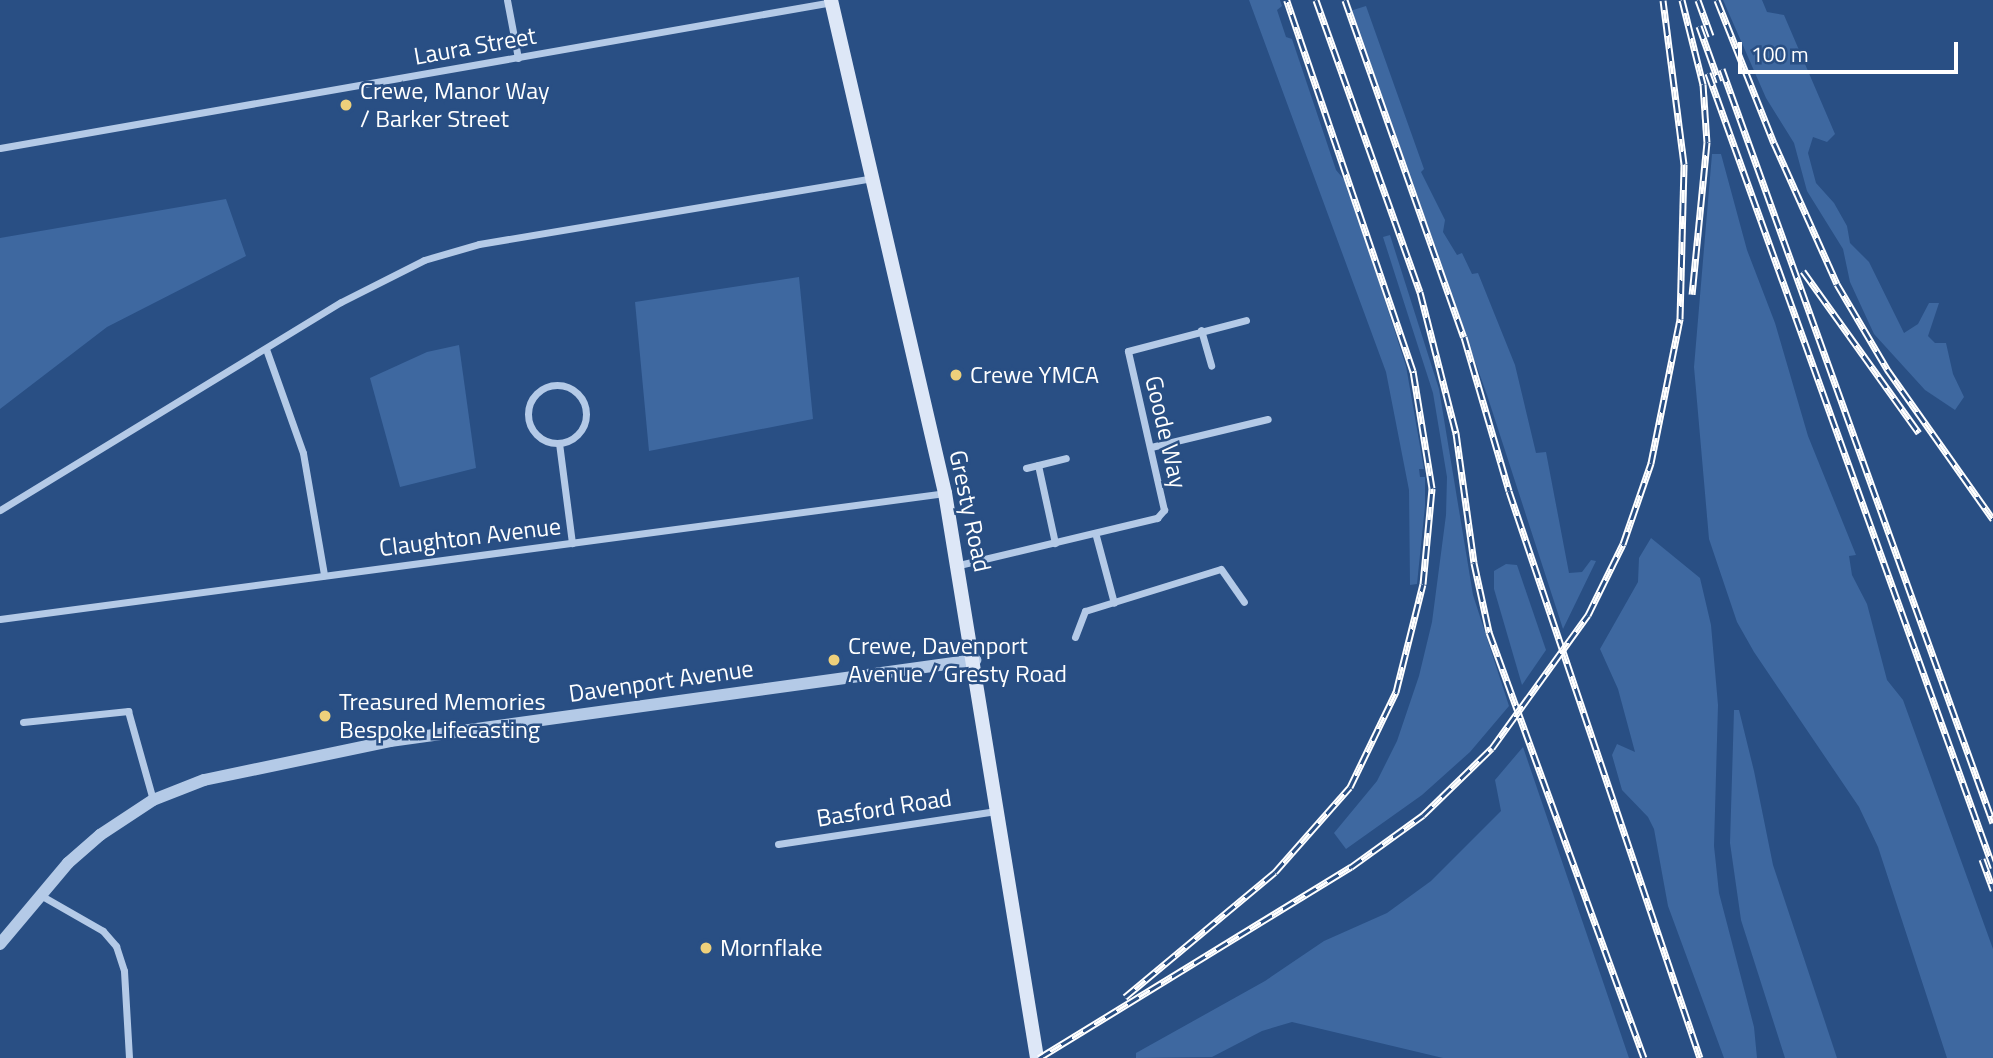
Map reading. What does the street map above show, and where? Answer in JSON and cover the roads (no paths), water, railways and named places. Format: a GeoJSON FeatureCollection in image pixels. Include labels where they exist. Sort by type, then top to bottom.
{"type":"FeatureCollection","features":[{"type":"Feature","properties":{"kind":"main road","name":"Gresty Road"},"geometry":{"type":"LineString","coordinates":[[831,1],[946,494],[975,660],[995,811],[1037,1058]]}},
{"type":"Feature","properties":{"kind":"street"},"geometry":{"type":"LineString","coordinates":[[507,0],[518,58]]}},
{"type":"Feature","properties":{"kind":"street","name":"Laura Street"},"geometry":{"type":"LineString","coordinates":[[0,148],[831,1]]}},
{"type":"Feature","properties":{"kind":"street"},"geometry":{"type":"LineString","coordinates":[[0,510],[341,302],[424,260],[479,244],[874,177]]}},
{"type":"Feature","properties":{"kind":"street","name":"Goode Way"},"geometry":{"type":"LineString","coordinates":[[959,565],[1096,536],[1157,519],[1164,510],[1128,351],[1246,320]]}},
{"type":"Feature","properties":{"kind":"street"},"geometry":{"type":"LineString","coordinates":[[1201,330],[1211,366]]}},
{"type":"Feature","properties":{"kind":"street"},"geometry":{"type":"LineString","coordinates":[[266,349],[303,453],[324,575]]}},
{"type":"Feature","properties":{"kind":"street"},"geometry":{"type":"LineString","coordinates":[[551,385],[576,393],[586,408],[578,435],[559,443],[541,439],[529,422],[530,402],[551,385]]}},
{"type":"Feature","properties":{"kind":"street"},"geometry":{"type":"LineString","coordinates":[[1151,447],[1268,419]]}},
{"type":"Feature","properties":{"kind":"street"},"geometry":{"type":"LineString","coordinates":[[559,443],[572,543]]}},
{"type":"Feature","properties":{"kind":"street"},"geometry":{"type":"LineString","coordinates":[[1026,468],[1066,458]]}},
{"type":"Feature","properties":{"kind":"street"},"geometry":{"type":"LineString","coordinates":[[1038,465],[1055,543]]}},
{"type":"Feature","properties":{"kind":"street","name":"Claughton Avenue"},"geometry":{"type":"LineString","coordinates":[[0,619],[946,494]]}},
{"type":"Feature","properties":{"kind":"street"},"geometry":{"type":"LineString","coordinates":[[1096,536],[1114,603]]}},
{"type":"Feature","properties":{"kind":"street"},"geometry":{"type":"LineString","coordinates":[[1076,637],[1085,611],[1221,569],[1244,602]]}},
{"type":"Feature","properties":{"kind":"street","name":"Davenport Avenue"},"geometry":{"type":"LineString","coordinates":[[0,944],[76,856],[153,800],[252,768],[390,741],[975,660]]}},
{"type":"Feature","properties":{"kind":"street"},"geometry":{"type":"LineString","coordinates":[[23,722],[128,711],[153,800]]}},
{"type":"Feature","properties":{"kind":"street","name":"Basford Road"},"geometry":{"type":"LineString","coordinates":[[778,844],[995,811]]}},
{"type":"Feature","properties":{"kind":"street"},"geometry":{"type":"LineString","coordinates":[[42,896],[103,932],[116,946],[124,971],[129,1058]]}},
{"type":"Feature","properties":{"kind":"railway"},"geometry":{"type":"LineString","coordinates":[[1125,997],[1275,872],[1350,787],[1396,692],[1423,584],[1432,488],[1413,371],[1287,0]]}},
{"type":"Feature","properties":{"kind":"railway"},"geometry":{"type":"LineString","coordinates":[[1316,0],[1420,292],[1456,433],[1474,563],[1489,632],[1644,1058]]}},
{"type":"Feature","properties":{"kind":"railway"},"geometry":{"type":"LineString","coordinates":[[1345,0],[1464,337],[1509,491],[1700,1058]]}},
{"type":"Feature","properties":{"kind":"railway"},"geometry":{"type":"LineString","coordinates":[[1039,1058],[1351,867],[1423,815],[1492,748],[1588,615],[1623,544],[1651,463],[1680,319],[1684,164],[1663,0]]}},
{"type":"Feature","properties":{"kind":"railway"},"geometry":{"type":"LineString","coordinates":[[1682,0],[1703,84],[1707,142],[1692,294]]}},
{"type":"Feature","properties":{"kind":"railway"},"geometry":{"type":"LineString","coordinates":[[1698,0],[1711,36]]}},
{"type":"Feature","properties":{"kind":"railway"},"geometry":{"type":"LineString","coordinates":[[1717,0],[1774,143],[1837,284],[1887,369],[1993,519]]}},
{"type":"Feature","properties":{"kind":"railway"},"geometry":{"type":"LineString","coordinates":[[1699,26],[1719,82]]}},
{"type":"Feature","properties":{"kind":"railway"},"geometry":{"type":"LineString","coordinates":[[1722,69],[1993,823]]}},
{"type":"Feature","properties":{"kind":"railway"},"geometry":{"type":"LineString","coordinates":[[1708,73],[1993,867]]}},
{"type":"Feature","properties":{"kind":"railway"},"geometry":{"type":"LineString","coordinates":[[1803,271],[1919,433]]}},
{"type":"Feature","properties":{"kind":"railway"},"geometry":{"type":"LineString","coordinates":[[1982,859],[1993,890]]}},
{"type":"Feature","properties":{"kind":"place","name":"Crewe, Manor Way / Barker Street"},"geometry":{"type":"Point","coordinates":[346,105]}},
{"type":"Feature","properties":{"kind":"place","name":"Crewe YMCA"},"geometry":{"type":"Point","coordinates":[956,375]}},
{"type":"Feature","properties":{"kind":"place","name":"Crewe, Davenport Avenue / Gresty Road"},"geometry":{"type":"Point","coordinates":[834,660]}},
{"type":"Feature","properties":{"kind":"place","name":"Treasured Memories Bespoke Lifecasting"},"geometry":{"type":"Point","coordinates":[325,716]}},
{"type":"Feature","properties":{"kind":"place","name":"Mornflake"},"geometry":{"type":"Point","coordinates":[706,948]}}]}
